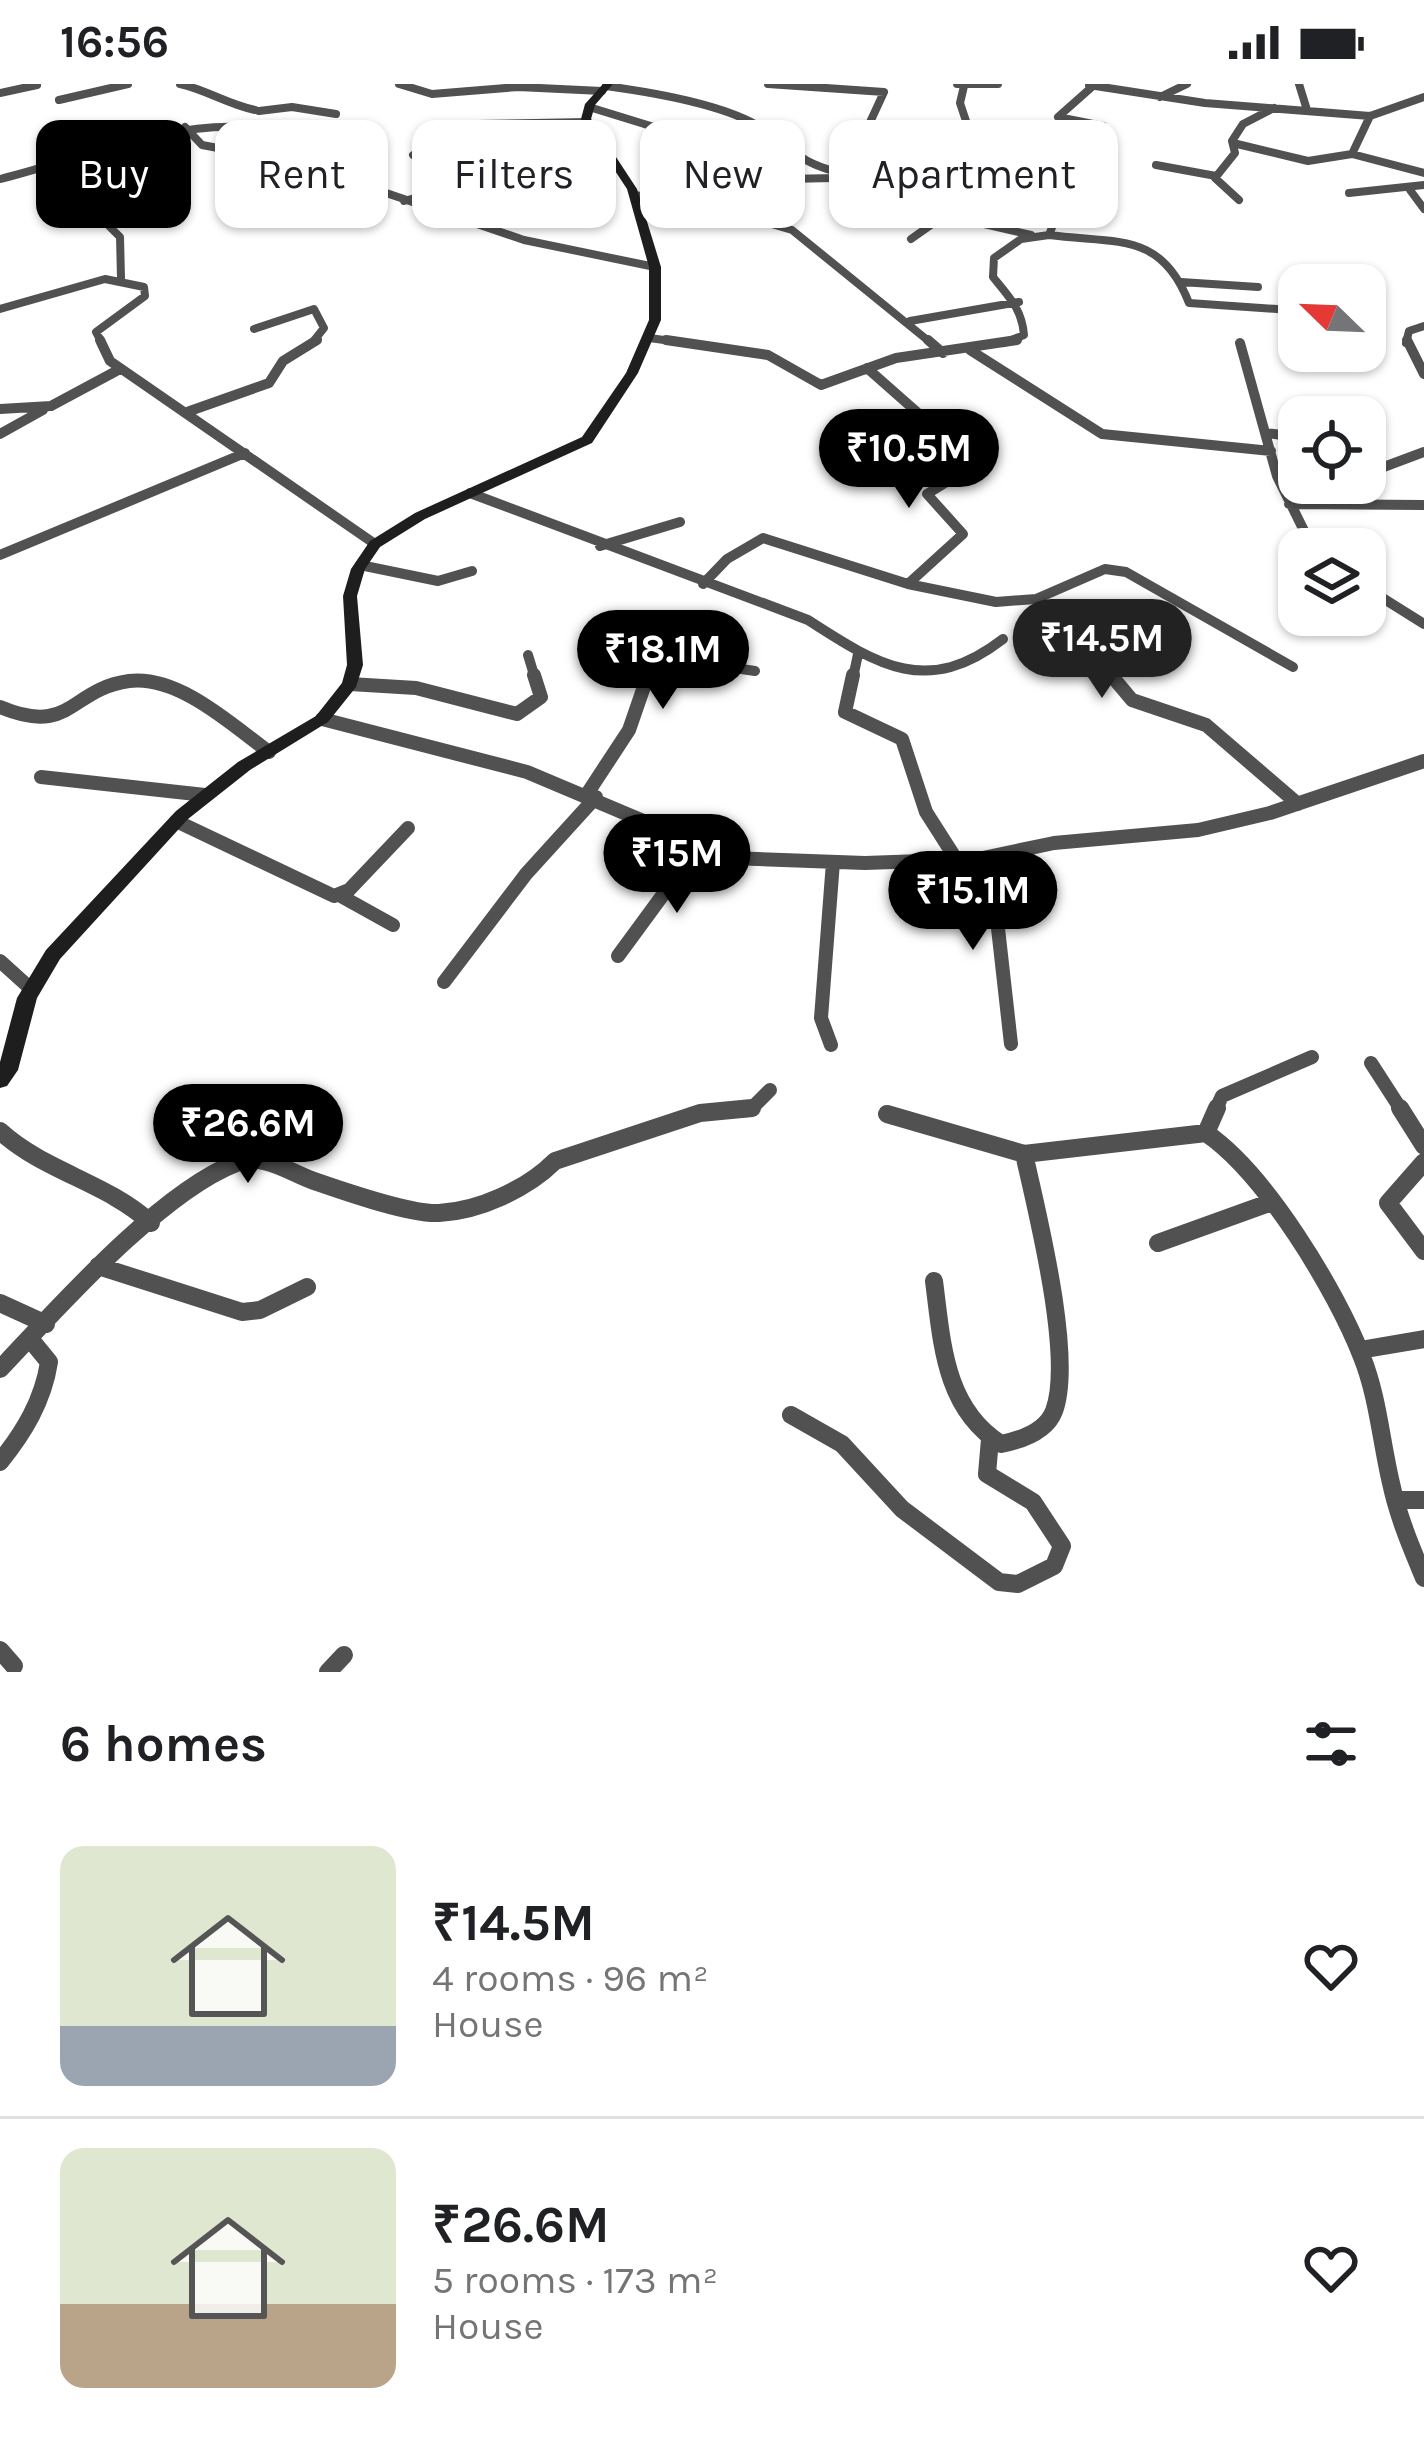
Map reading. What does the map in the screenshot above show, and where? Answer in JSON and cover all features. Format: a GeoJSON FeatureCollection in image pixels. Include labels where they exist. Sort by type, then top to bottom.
{"type":"FeatureCollection","features":[{"type":"Feature","properties":{"kind":"street"},"geometry":{"type":"LineString","coordinates":[[59,100],[128,84]]}},
{"type":"Feature","properties":{"kind":"street"},"geometry":{"type":"LineString","coordinates":[[180,84],[202,89],[216,101],[279,120]]}},
{"type":"Feature","properties":{"kind":"street"},"geometry":{"type":"LineString","coordinates":[[399,84],[432,94],[507,86],[605,87],[653,93],[759,126],[801,162],[829,170]]}},
{"type":"Feature","properties":{"kind":"street"},"geometry":{"type":"LineString","coordinates":[[767,84],[778,84]]}},
{"type":"Feature","properties":{"kind":"street"},"geometry":{"type":"LineString","coordinates":[[767,84],[788,89],[860,85],[884,92],[871,120]]}},
{"type":"Feature","properties":{"kind":"street"},"geometry":{"type":"LineString","coordinates":[[966,120],[960,85],[998,84]]}},
{"type":"Feature","properties":{"kind":"street"},"geometry":{"type":"LineString","coordinates":[[1160,98],[1186,84]]}},
{"type":"Feature","properties":{"kind":"street"},"geometry":{"type":"LineString","coordinates":[[1299,84],[1307,110]]}},
{"type":"Feature","properties":{"kind":"street"},"geometry":{"type":"LineString","coordinates":[[0,93],[37,85]]}},
{"type":"Feature","properties":{"kind":"street"},"geometry":{"type":"LineString","coordinates":[[1048,235],[1072,189],[1073,163],[1103,126],[1058,119],[1089,85],[1160,98],[1370,116],[1424,97]]}},
{"type":"Feature","properties":{"kind":"street"},"geometry":{"type":"LineString","coordinates":[[588,115],[605,87]]}},
{"type":"Feature","properties":{"kind":"street"},"geometry":{"type":"LineString","coordinates":[[191,126],[299,107],[336,114]]}},
{"type":"Feature","properties":{"kind":"street"},"geometry":{"type":"LineString","coordinates":[[1216,176],[1235,154],[1233,143],[1243,124],[1274,108]]}},
{"type":"Feature","properties":{"kind":"street"},"geometry":{"type":"LineString","coordinates":[[0,1081],[8,1070],[31,989],[53,955],[172,825],[205,795],[322,719],[350,684],[356,665],[350,596],[360,566],[375,544],[403,524],[587,440],[649,338],[657,307],[656,267],[634,195],[588,115]]}},
{"type":"Feature","properties":{"kind":"street"},"geometry":{"type":"LineString","coordinates":[[526,120],[588,115],[640,127]]}},
{"type":"Feature","properties":{"kind":"street"},"geometry":{"type":"LineString","coordinates":[[1352,154],[1370,116]]}},
{"type":"Feature","properties":{"kind":"street"},"geometry":{"type":"LineString","coordinates":[[1233,143],[1308,161],[1352,154],[1424,172]]}},
{"type":"Feature","properties":{"kind":"street"},"geometry":{"type":"LineString","coordinates":[[1156,165],[1216,176],[1239,200]]}},
{"type":"Feature","properties":{"kind":"street"},"geometry":{"type":"LineString","coordinates":[[0,179],[36,167]]}},
{"type":"Feature","properties":{"kind":"street"},"geometry":{"type":"LineString","coordinates":[[1348,193],[1424,185]]}},
{"type":"Feature","properties":{"kind":"street"},"geometry":{"type":"LineString","coordinates":[[1410,190],[1424,209]]}},
{"type":"Feature","properties":{"kind":"street"},"geometry":{"type":"LineString","coordinates":[[388,195],[524,240],[656,267]]}},
{"type":"Feature","properties":{"kind":"street"},"geometry":{"type":"LineString","coordinates":[[634,195],[640,196]]}},
{"type":"Feature","properties":{"kind":"street"},"geometry":{"type":"LineString","coordinates":[[404,201],[412,199]]}},
{"type":"Feature","properties":{"kind":"street"},"geometry":{"type":"LineString","coordinates":[[111,228],[120,237],[122,278]]}},
{"type":"Feature","properties":{"kind":"street"},"geometry":{"type":"LineString","coordinates":[[785,228],[910,321],[943,352]]}},
{"type":"Feature","properties":{"kind":"street"},"geometry":{"type":"LineString","coordinates":[[911,239],[927,228]]}},
{"type":"Feature","properties":{"kind":"street"},"geometry":{"type":"LineString","coordinates":[[1001,228],[1153,249],[1181,282],[1189,303],[1277,309]]}},
{"type":"Feature","properties":{"kind":"street"},"geometry":{"type":"LineString","coordinates":[[649,338],[768,355],[814,384],[867,368],[1021,339],[1025,329],[1019,302],[993,278],[994,258],[1001,248],[1031,235]]}},
{"type":"Feature","properties":{"kind":"street"},"geometry":{"type":"LineString","coordinates":[[0,309],[69,286],[122,278],[147,293],[94,337],[120,369],[375,544]]}},
{"type":"Feature","properties":{"kind":"street"},"geometry":{"type":"LineString","coordinates":[[1181,282],[1258,287]]}},
{"type":"Feature","properties":{"kind":"street"},"geometry":{"type":"LineString","coordinates":[[910,321],[1019,302]]}},
{"type":"Feature","properties":{"kind":"street"},"geometry":{"type":"LineString","coordinates":[[187,412],[269,383],[283,361],[321,338],[324,328],[314,309],[254,329]]}},
{"type":"Feature","properties":{"kind":"street"},"geometry":{"type":"LineString","coordinates":[[1424,326],[1409,332],[1406,343],[1424,374]]}},
{"type":"Feature","properties":{"kind":"street"},"geometry":{"type":"LineString","coordinates":[[1240,343],[1278,472]]}},
{"type":"Feature","properties":{"kind":"street"},"geometry":{"type":"LineString","coordinates":[[970,350],[1102,434],[1271,451]]}},
{"type":"Feature","properties":{"kind":"street"},"geometry":{"type":"LineString","coordinates":[[867,368],[974,465],[927,494],[963,534],[908,584]]}},
{"type":"Feature","properties":{"kind":"street"},"geometry":{"type":"LineString","coordinates":[[0,434],[120,369]]}},
{"type":"Feature","properties":{"kind":"street"},"geometry":{"type":"LineString","coordinates":[[0,409],[51,406]]}},
{"type":"Feature","properties":{"kind":"street"},"geometry":{"type":"LineString","coordinates":[[861,453],[934,430]]}},
{"type":"Feature","properties":{"kind":"street"},"geometry":{"type":"LineString","coordinates":[[1266,433],[1278,434]]}},
{"type":"Feature","properties":{"kind":"street"},"geometry":{"type":"LineString","coordinates":[[1386,466],[1424,452]]}},
{"type":"Feature","properties":{"kind":"street"},"geometry":{"type":"LineString","coordinates":[[0,556],[245,453]]}},
{"type":"Feature","properties":{"kind":"street"},"geometry":{"type":"LineString","coordinates":[[470,494],[808,620],[858,654],[925,675],[984,657],[1003,638]]}},
{"type":"Feature","properties":{"kind":"street"},"geometry":{"type":"LineString","coordinates":[[1289,504],[1302,528]]}},
{"type":"Feature","properties":{"kind":"street"},"geometry":{"type":"LineString","coordinates":[[1371,504],[1424,505]]}},
{"type":"Feature","properties":{"kind":"street"},"geometry":{"type":"LineString","coordinates":[[600,546],[680,521]]}},
{"type":"Feature","properties":{"kind":"street"},"geometry":{"type":"LineString","coordinates":[[703,584],[727,559],[763,538],[908,584],[996,602],[1036,598],[1105,569],[1126,572],[1293,667]]}},
{"type":"Feature","properties":{"kind":"street"},"geometry":{"type":"LineString","coordinates":[[360,566],[438,581],[472,572]]}},
{"type":"Feature","properties":{"kind":"street"},"geometry":{"type":"LineString","coordinates":[[1036,598],[1055,608],[1132,700],[1206,725],[1298,804]]}},
{"type":"Feature","properties":{"kind":"street"},"geometry":{"type":"LineString","coordinates":[[1386,600],[1424,624]]}},
{"type":"Feature","properties":{"kind":"street"},"geometry":{"type":"LineString","coordinates":[[858,654],[845,712],[902,739],[926,812],[956,859]]}},
{"type":"Feature","properties":{"kind":"street"},"geometry":{"type":"LineString","coordinates":[[350,684],[416,688],[517,714],[541,697],[527,655]]}},
{"type":"Feature","properties":{"kind":"street"},"geometry":{"type":"LineString","coordinates":[[444,982],[592,796],[629,730],[645,679],[661,657],[755,671]]}},
{"type":"Feature","properties":{"kind":"street"},"geometry":{"type":"LineString","coordinates":[[0,707],[26,718],[62,717],[123,682],[138,681],[193,700],[269,752]]}},
{"type":"Feature","properties":{"kind":"street"},"geometry":{"type":"LineString","coordinates":[[322,719],[508,767],[592,796],[724,858],[833,862],[990,857],[1054,843],[1198,830],[1298,804],[1424,761]]}},
{"type":"Feature","properties":{"kind":"street"},"geometry":{"type":"LineString","coordinates":[[41,777],[205,795]]}},
{"type":"Feature","properties":{"kind":"street"},"geometry":{"type":"LineString","coordinates":[[172,825],[339,895],[393,925]]}},
{"type":"Feature","properties":{"kind":"street"},"geometry":{"type":"LineString","coordinates":[[339,895],[408,828]]}},
{"type":"Feature","properties":{"kind":"street"},"geometry":{"type":"LineString","coordinates":[[618,956],[698,847]]}},
{"type":"Feature","properties":{"kind":"street"},"geometry":{"type":"LineString","coordinates":[[990,857],[1011,1044]]}},
{"type":"Feature","properties":{"kind":"street"},"geometry":{"type":"LineString","coordinates":[[831,1045],[821,1018],[833,862]]}},
{"type":"Feature","properties":{"kind":"street"},"geometry":{"type":"LineString","coordinates":[[0,961],[31,989]]}},
{"type":"Feature","properties":{"kind":"street"},"geometry":{"type":"LineString","coordinates":[[1206,1133],[1222,1096],[1312,1057]]}},
{"type":"Feature","properties":{"kind":"street"},"geometry":{"type":"LineString","coordinates":[[1371,1063],[1424,1145]]}},
{"type":"Feature","properties":{"kind":"street"},"geometry":{"type":"LineString","coordinates":[[0,1369],[98,1267],[222,1168],[249,1159],[437,1214],[464,1209],[537,1179],[555,1161],[700,1113],[741,1113],[770,1090]]}},
{"type":"Feature","properties":{"kind":"street"},"geometry":{"type":"LineString","coordinates":[[887,1114],[1024,1154],[1206,1133],[1228,1145],[1360,1350],[1395,1500],[1424,1579]]}},
{"type":"Feature","properties":{"kind":"street"},"geometry":{"type":"LineString","coordinates":[[0,1131],[33,1162],[127,1201],[151,1222]]}},
{"type":"Feature","properties":{"kind":"street"},"geometry":{"type":"LineString","coordinates":[[990,1439],[1015,1443],[1045,1424],[1057,1402],[1050,1282],[1024,1154]]}},
{"type":"Feature","properties":{"kind":"street"},"geometry":{"type":"LineString","coordinates":[[1424,1162],[1388,1203],[1424,1251]]}},
{"type":"Feature","properties":{"kind":"street"},"geometry":{"type":"LineString","coordinates":[[1158,1243],[1269,1203]]}},
{"type":"Feature","properties":{"kind":"street"},"geometry":{"type":"LineString","coordinates":[[98,1267],[242,1312],[260,1310],[307,1287]]}},
{"type":"Feature","properties":{"kind":"street"},"geometry":{"type":"LineString","coordinates":[[791,1415],[842,1444],[902,1509],[999,1582],[1018,1584],[1054,1566],[1062,1546],[1034,1502],[987,1474],[990,1439],[948,1377],[934,1281]]}},
{"type":"Feature","properties":{"kind":"street"},"geometry":{"type":"LineString","coordinates":[[0,1303],[46,1324]]}},
{"type":"Feature","properties":{"kind":"street"},"geometry":{"type":"LineString","coordinates":[[0,1462],[23,1434],[48,1379],[50,1362],[31,1340]]}},
{"type":"Feature","properties":{"kind":"street"},"geometry":{"type":"LineString","coordinates":[[1360,1350],[1424,1340]]}},
{"type":"Feature","properties":{"kind":"street"},"geometry":{"type":"LineString","coordinates":[[1395,1500],[1424,1500]]}},
{"type":"Feature","properties":{"kind":"street"},"geometry":{"type":"LineString","coordinates":[[328,1672],[344,1655]]}}]}
